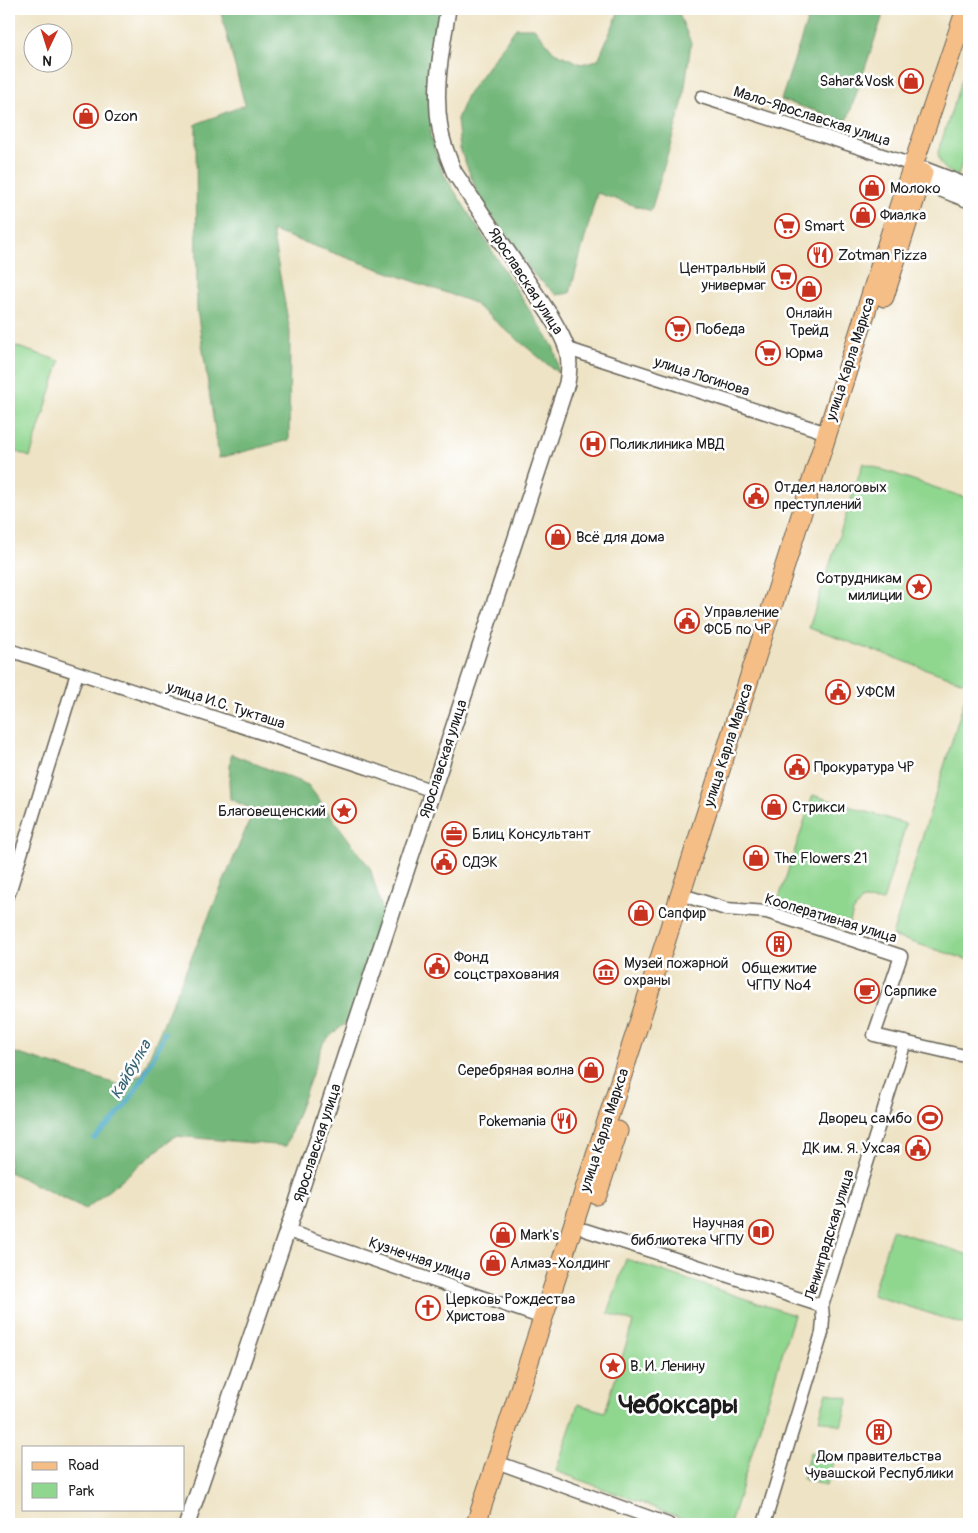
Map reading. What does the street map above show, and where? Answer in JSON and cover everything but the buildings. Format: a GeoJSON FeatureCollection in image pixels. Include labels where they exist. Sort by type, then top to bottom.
{"type":"FeatureCollection","features":[{"type":"Feature","properties":{"kind":"main road","name":"улица Карла Маркса"},"geometry":{"type":"LineString","coordinates":[[920,172],[966,9]]}},
{"type":"Feature","properties":{"kind":"main road","name":"улица Карла Маркса"},"geometry":{"type":"LineString","coordinates":[[476,1524],[490,1481],[499,1463],[514,1441],[585,1230],[686,896],[833,434],[920,172],[969,37]]}},
{"type":"Feature","properties":{"kind":"main road","name":"улица Карла Маркса"},"geometry":{"type":"LineString","coordinates":[[499,1463],[543,1318],[686,896]]}},
{"type":"Feature","properties":{"kind":"street","name":"Ярославская улица"},"geometry":{"type":"LineString","coordinates":[[187,1524],[288,1231],[567,382],[570,367],[568,349],[550,315],[454,172],[445,150],[437,102],[439,67],[448,9]]}},
{"type":"Feature","properties":{"kind":"street","name":"Мало-Ярославская улица"},"geometry":{"type":"LineString","coordinates":[[702,97],[920,172]]}},
{"type":"Feature","properties":{"kind":"street"},"geometry":{"type":"LineString","coordinates":[[920,172],[969,187]]}},
{"type":"Feature","properties":{"kind":"street"},"geometry":{"type":"LineString","coordinates":[[920,172],[969,200]]}},
{"type":"Feature","properties":{"kind":"street","name":"улица Логинова"},"geometry":{"type":"LineString","coordinates":[[568,349],[833,434]]}},
{"type":"Feature","properties":{"kind":"street","name":"улица И.С. Тукташа"},"geometry":{"type":"LineString","coordinates":[[9,650],[433,791]]}},
{"type":"Feature","properties":{"kind":"street"},"geometry":{"type":"LineString","coordinates":[[9,892],[77,672]]}},
{"type":"Feature","properties":{"kind":"street","name":"Кооперативная улица"},"geometry":{"type":"LineString","coordinates":[[686,896],[726,909],[767,912],[901,956],[874,1035],[969,1057]]}},
{"type":"Feature","properties":{"kind":"street","name":"Ленинградская улица"},"geometry":{"type":"LineString","coordinates":[[764,1524],[822,1333],[822,1306],[905,1042]]}},
{"type":"Feature","properties":{"kind":"street"},"geometry":{"type":"LineString","coordinates":[[585,1230],[822,1306]]}},
{"type":"Feature","properties":{"kind":"street","name":"Кузнечная улица"},"geometry":{"type":"LineString","coordinates":[[288,1231],[543,1318]]}},
{"type":"Feature","properties":{"kind":"street"},"geometry":{"type":"LineString","coordinates":[[499,1463],[668,1524]]}},
{"type":"Feature","properties":{"kind":"green space"},"geometry":{"type":"Polygon","coordinates":[[[220,9],[444,9],[430,136],[442,171],[553,346],[557,359],[558,373],[472,302],[272,231],[290,332],[289,440],[219,458],[197,310],[196,124],[245,105],[220,9]]]}},
{"type":"Feature","properties":{"kind":"green space"},"geometry":{"type":"Polygon","coordinates":[[[620,9],[677,9],[691,43],[683,101],[651,211],[597,193],[570,293],[557,295],[535,276],[480,199],[460,149],[457,119],[467,95],[516,28],[534,28],[554,52],[581,64],[598,60],[620,9]]]}},
{"type":"Feature","properties":{"kind":"green space"},"geometry":{"type":"Polygon","coordinates":[[[811,9],[885,9],[847,121],[781,100],[811,9]]]}},
{"type":"Feature","properties":{"kind":"green space"},"geometry":{"type":"Polygon","coordinates":[[[969,57],[969,140],[958,176],[944,167],[938,152],[969,57]]]}},
{"type":"Feature","properties":{"kind":"green space"},"geometry":{"type":"Polygon","coordinates":[[[9,344],[60,361],[30,457],[9,449],[9,344]]]}},
{"type":"Feature","properties":{"kind":"green space"},"geometry":{"type":"Polygon","coordinates":[[[863,463],[969,499],[969,684],[809,628],[863,463]]]}},
{"type":"Feature","properties":{"kind":"green space"},"geometry":{"type":"Polygon","coordinates":[[[969,685],[969,960],[892,936],[969,685]]]}},
{"type":"Feature","properties":{"kind":"green space"},"geometry":{"type":"Polygon","coordinates":[[[231,754],[308,785],[370,868],[384,916],[352,1018],[324,1041],[286,1146],[175,1136],[86,1209],[9,1172],[9,1051],[120,1085],[142,1074],[254,810],[230,799],[231,754]]]}},
{"type":"Feature","properties":{"kind":"green space"},"geometry":{"type":"Polygon","coordinates":[[[813,795],[906,824],[883,901],[862,900],[853,912],[849,925],[842,928],[776,907],[813,795]]]}},
{"type":"Feature","properties":{"kind":"green space"},"geometry":{"type":"Polygon","coordinates":[[[892,1230],[969,1255],[969,1326],[872,1295],[892,1230]]]}},
{"type":"Feature","properties":{"kind":"green space"},"geometry":{"type":"Polygon","coordinates":[[[626,1259],[794,1315],[730,1524],[698,1524],[556,1471],[578,1404],[605,1412],[633,1322],[608,1313],[626,1259]]]}},
{"type":"Feature","properties":{"kind":"green space"},"geometry":{"type":"Polygon","coordinates":[[[827,1392],[849,1398],[841,1426],[819,1419],[827,1392]]]}},
{"type":"Feature","properties":{"kind":"green space"},"geometry":{"type":"Polygon","coordinates":[[[810,1452],[834,1459],[826,1486],[803,1479],[810,1452]]]}},
{"type":"Feature","properties":{"kind":"waterway","name":"Кайбулка"},"geometry":{"type":"LineString","coordinates":[[94,1139],[116,1117],[138,1087],[165,1032]]}},
{"type":"Feature","properties":{"kind":"place","name":"Sahar&Vosk"},"geometry":{"type":"Point","coordinates":[911,81]}},
{"type":"Feature","properties":{"kind":"place","name":"Ozon"},"geometry":{"type":"Point","coordinates":[86,116]}},
{"type":"Feature","properties":{"kind":"place","name":"Молоко"},"geometry":{"type":"Point","coordinates":[872,188]}},
{"type":"Feature","properties":{"kind":"place","name":"Фиалка"},"geometry":{"type":"Point","coordinates":[863,215]}},
{"type":"Feature","properties":{"kind":"place","name":"Smart"},"geometry":{"type":"Point","coordinates":[787,226]}},
{"type":"Feature","properties":{"kind":"place","name":"Zotman Pizza"},"geometry":{"type":"Point","coordinates":[820,255]}},
{"type":"Feature","properties":{"kind":"place","name":"Центральный универмаг"},"geometry":{"type":"Point","coordinates":[784,277]}},
{"type":"Feature","properties":{"kind":"place","name":"Онлайн Трейд"},"geometry":{"type":"Point","coordinates":[809,289]}},
{"type":"Feature","properties":{"kind":"place","name":"Победа"},"geometry":{"type":"Point","coordinates":[678,329]}},
{"type":"Feature","properties":{"kind":"place","name":"Юрма"},"geometry":{"type":"Point","coordinates":[768,353]}},
{"type":"Feature","properties":{"kind":"place","name":"Поликлиника МВД"},"geometry":{"type":"Point","coordinates":[593,444]}},
{"type":"Feature","properties":{"kind":"place","name":"Отдел налоговых преступлений"},"geometry":{"type":"Point","coordinates":[756,496]}},
{"type":"Feature","properties":{"kind":"place","name":"Всё для дома"},"geometry":{"type":"Point","coordinates":[558,537]}},
{"type":"Feature","properties":{"kind":"place","name":"Сотрудникам милиции"},"geometry":{"type":"Point","coordinates":[919,587]}},
{"type":"Feature","properties":{"kind":"place","name":"Управление ФСБ по ЧР"},"geometry":{"type":"Point","coordinates":[687,621]}},
{"type":"Feature","properties":{"kind":"place","name":"УФСМ"},"geometry":{"type":"Point","coordinates":[838,692]}},
{"type":"Feature","properties":{"kind":"place","name":"Прокуратура ЧР"},"geometry":{"type":"Point","coordinates":[797,767]}},
{"type":"Feature","properties":{"kind":"place","name":"Стрикси"},"geometry":{"type":"Point","coordinates":[774,807]}},
{"type":"Feature","properties":{"kind":"place","name":"Благовещенский"},"geometry":{"type":"Point","coordinates":[344,811]}},
{"type":"Feature","properties":{"kind":"place","name":"Блиц Консультант"},"geometry":{"type":"Point","coordinates":[454,834]}},
{"type":"Feature","properties":{"kind":"place","name":"The Flowers 21"},"geometry":{"type":"Point","coordinates":[756,858]}},
{"type":"Feature","properties":{"kind":"place","name":"СДЭК"},"geometry":{"type":"Point","coordinates":[444,862]}},
{"type":"Feature","properties":{"kind":"place","name":"Сапфир"},"geometry":{"type":"Point","coordinates":[641,913]}},
{"type":"Feature","properties":{"kind":"place","name":"Общежитие ЧГПУ №4"},"geometry":{"type":"Point","coordinates":[779,944]}},
{"type":"Feature","properties":{"kind":"place","name":"Фонд соцстрахования"},"geometry":{"type":"Point","coordinates":[437,966]}},
{"type":"Feature","properties":{"kind":"place","name":"Музей пожарной охраны"},"geometry":{"type":"Point","coordinates":[606,972]}},
{"type":"Feature","properties":{"kind":"place","name":"Сарпике"},"geometry":{"type":"Point","coordinates":[867,991]}},
{"type":"Feature","properties":{"kind":"place","name":"Серебряная волна"},"geometry":{"type":"Point","coordinates":[591,1070]}},
{"type":"Feature","properties":{"kind":"place","name":"Дворец самбо"},"geometry":{"type":"Point","coordinates":[930,1118]}},
{"type":"Feature","properties":{"kind":"place","name":"Pokemania"},"geometry":{"type":"Point","coordinates":[564,1121]}},
{"type":"Feature","properties":{"kind":"place","name":"ДК им. Я. Ухсая"},"geometry":{"type":"Point","coordinates":[918,1148]}},
{"type":"Feature","properties":{"kind":"place","name":"Научная библиотека ЧГПУ"},"geometry":{"type":"Point","coordinates":[761,1232]}},
{"type":"Feature","properties":{"kind":"place","name":"Mark's"},"geometry":{"type":"Point","coordinates":[503,1235]}},
{"type":"Feature","properties":{"kind":"place","name":"Алмаз-Холдинг"},"geometry":{"type":"Point","coordinates":[493,1263]}},
{"type":"Feature","properties":{"kind":"place","name":"Церковь Рождества Христова"},"geometry":{"type":"Point","coordinates":[428,1308]}},
{"type":"Feature","properties":{"kind":"place","name":"В. И. Ленину"},"geometry":{"type":"Point","coordinates":[613,1366]}},
{"type":"Feature","properties":{"kind":"place","name":"Дом правительства Чувашской Республики"},"geometry":{"type":"Point","coordinates":[879,1432]}},
{"type":"Feature","properties":{"kind":"district","name":"Чебоксары"},"geometry":{"type":"Point","coordinates":[678,1404]}}]}
